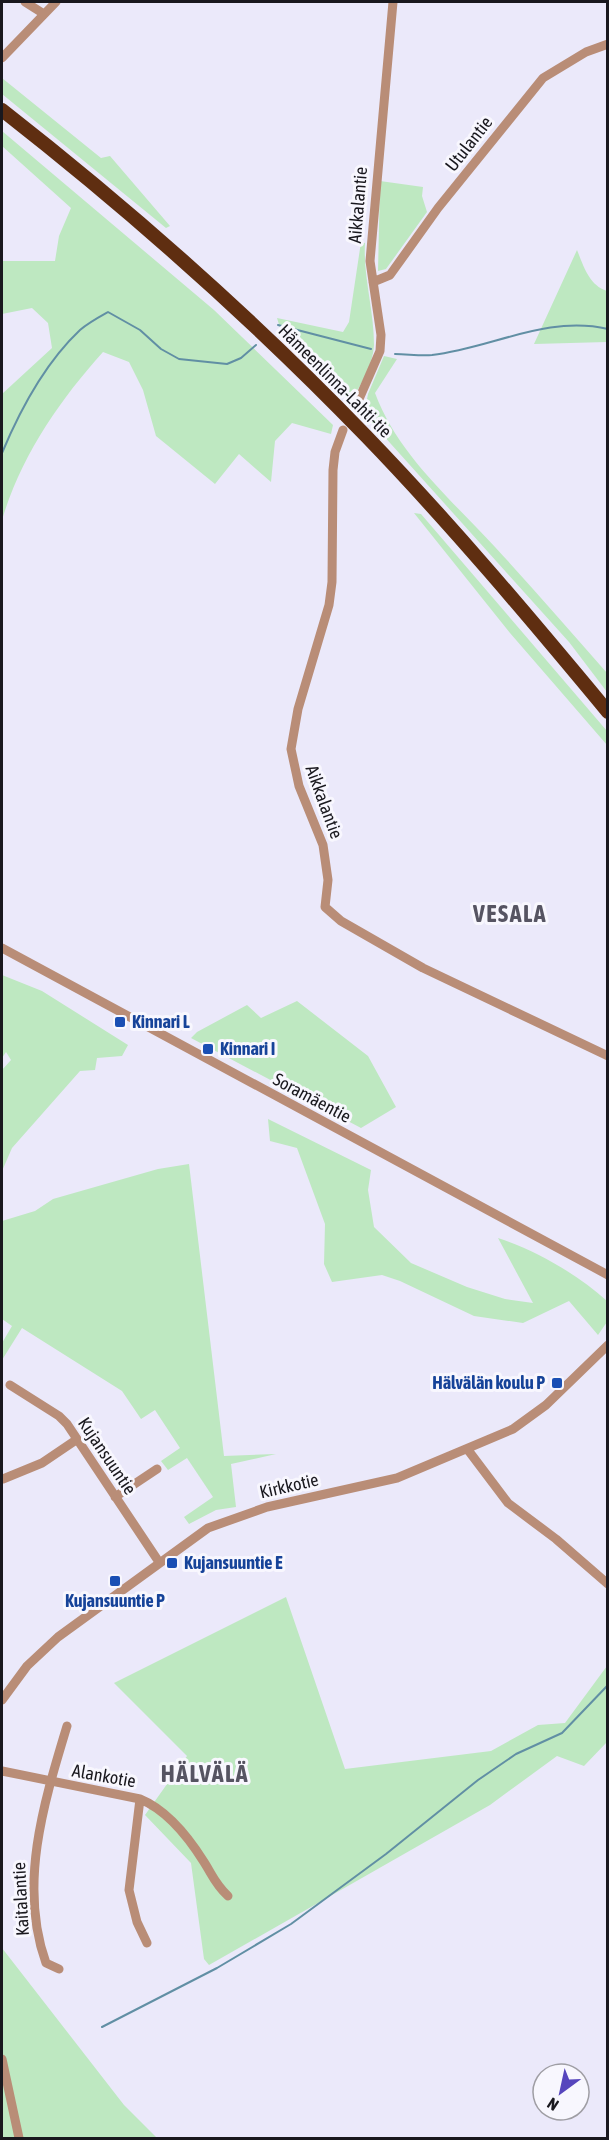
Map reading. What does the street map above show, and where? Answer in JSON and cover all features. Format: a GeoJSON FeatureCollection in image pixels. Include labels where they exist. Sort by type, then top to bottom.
{"type":"FeatureCollection","features":[{"type":"Feature","properties":{"kind":"highway","name":"Hämeenlinna-Lahti-tie"},"geometry":{"type":"LineString","coordinates":[[2,110],[155,237],[318,388],[431,506],[608,712]]}},
{"type":"Feature","properties":{"kind":"street"},"geometry":{"type":"LineString","coordinates":[[25,2],[44,14]]}},
{"type":"Feature","properties":{"kind":"street"},"geometry":{"type":"LineString","coordinates":[[2,58],[56,2]]}},
{"type":"Feature","properties":{"kind":"street","name":"Aikkalantie"},"geometry":{"type":"LineString","coordinates":[[356,406],[380,351],[381,335],[370,261],[372,216],[393,2]]}},
{"type":"Feature","properties":{"kind":"street","name":"Utulantie"},"geometry":{"type":"LineString","coordinates":[[373,282],[390,275],[438,208],[543,78],[586,52],[608,44]]}},
{"type":"Feature","properties":{"kind":"street","name":"Aikkalantie"},"geometry":{"type":"LineString","coordinates":[[343,430],[335,453],[333,470],[332,582],[329,605],[323,632],[298,709],[291,749],[296,778],[323,846],[328,880],[325,907],[341,921],[423,968],[608,1056]]}},
{"type":"Feature","properties":{"kind":"street","name":"Soramäentie"},"geometry":{"type":"LineString","coordinates":[[2,948],[608,1275]]}},
{"type":"Feature","properties":{"kind":"street","name":"Kirkkotie"},"geometry":{"type":"LineString","coordinates":[[2,1700],[27,1666],[58,1636],[195,1536],[222,1521],[267,1507],[397,1478],[468,1450],[530,1419],[608,1345]]}},
{"type":"Feature","properties":{"kind":"street","name":"Kujansuuntie"},"geometry":{"type":"LineString","coordinates":[[10,1385],[59,1416],[159,1562]]}},
{"type":"Feature","properties":{"kind":"street"},"geometry":{"type":"LineString","coordinates":[[3,1479],[42,1463],[76,1440]]}},
{"type":"Feature","properties":{"kind":"street"},"geometry":{"type":"LineString","coordinates":[[468,1450],[508,1503],[556,1539],[608,1584]]}},
{"type":"Feature","properties":{"kind":"street"},"geometry":{"type":"LineString","coordinates":[[115,1497],[157,1469]]}},
{"type":"Feature","properties":{"kind":"street","name":"Kaitalantie"},"geometry":{"type":"LineString","coordinates":[[59,1969],[46,1963],[41,1949],[33,1885],[35,1849],[49,1783],[67,1726]]}},
{"type":"Feature","properties":{"kind":"street","name":"Alankotie"},"geometry":{"type":"LineString","coordinates":[[2,1771],[49,1783],[140,1799],[155,1805],[189,1840],[214,1884],[228,1896]]}},
{"type":"Feature","properties":{"kind":"street"},"geometry":{"type":"LineString","coordinates":[[140,1799],[129,1890],[137,1922],[147,1943]]}},
{"type":"Feature","properties":{"kind":"street"},"geometry":{"type":"LineString","coordinates":[[2,2059],[19,2139]]}},
{"type":"Feature","properties":{"kind":"green space"},"geometry":{"type":"Polygon","coordinates":[[[2,78],[101,158],[110,156],[170,226],[166,228],[2,94],[2,78]]]}},
{"type":"Feature","properties":{"kind":"green space"},"geometry":{"type":"Polygon","coordinates":[[[2,131],[214,310],[333,425],[331,434],[292,423],[275,441],[271,482],[239,454],[215,484],[156,436],[143,390],[129,362],[103,352],[71,390],[43,430],[20,474],[2,520],[2,394],[52,348],[48,323],[32,308],[2,314],[2,261],[55,261],[59,236],[71,208],[2,146],[2,131]]]}},
{"type":"Feature","properties":{"kind":"green space"},"geometry":{"type":"Polygon","coordinates":[[[380,181],[423,187],[422,196],[427,212],[386,269],[378,271],[380,181]]]}},
{"type":"Feature","properties":{"kind":"green space"},"geometry":{"type":"Polygon","coordinates":[[[361,242],[365,243],[374,345],[369,367],[351,401],[281,331],[277,318],[343,332],[349,322],[361,242]]]}},
{"type":"Feature","properties":{"kind":"green space"},"geometry":{"type":"Polygon","coordinates":[[[577,250],[591,280],[607,291],[607,342],[534,344],[577,250]]]}},
{"type":"Feature","properties":{"kind":"green space"},"geometry":{"type":"Polygon","coordinates":[[[384,356],[397,359],[375,393],[397,436],[427,475],[509,562],[607,673],[607,692],[569,642],[364,414],[368,394],[384,356]]]}},
{"type":"Feature","properties":{"kind":"green space"},"geometry":{"type":"Polygon","coordinates":[[[414,513],[421,514],[607,731],[607,745],[510,633],[414,513]]]}},
{"type":"Feature","properties":{"kind":"green space"},"geometry":{"type":"Polygon","coordinates":[[[2,975],[42,991],[128,1045],[122,1056],[97,1058],[95,1070],[80,1071],[12,1148],[2,1171],[2,1070],[11,1060],[6,1052],[2,1058],[2,975]]]}},
{"type":"Feature","properties":{"kind":"green space"},"geometry":{"type":"Polygon","coordinates":[[[297,1001],[368,1056],[396,1107],[361,1128],[191,1038],[197,1032],[247,1005],[261,1018],[297,1001]]]}},
{"type":"Feature","properties":{"kind":"green space"},"geometry":{"type":"Polygon","coordinates":[[[268,1119],[371,1170],[368,1190],[374,1227],[411,1263],[467,1287],[505,1299],[533,1303],[498,1238],[556,1264],[595,1291],[607,1301],[607,1322],[598,1335],[569,1301],[523,1323],[474,1316],[400,1281],[382,1275],[332,1282],[324,1264],[325,1224],[297,1148],[270,1141],[268,1119]]]}},
{"type":"Feature","properties":{"kind":"green space"},"geometry":{"type":"Polygon","coordinates":[[[189,1164],[224,1456],[276,1454],[231,1464],[236,1507],[216,1510],[189,1524],[184,1517],[213,1497],[187,1458],[168,1470],[161,1461],[180,1448],[155,1410],[141,1419],[122,1391],[22,1328],[2,1360],[2,1343],[12,1326],[2,1319],[2,1221],[35,1211],[53,1199],[158,1169],[189,1164]]]}},
{"type":"Feature","properties":{"kind":"green space"},"geometry":{"type":"Polygon","coordinates":[[[286,1597],[345,1769],[491,1751],[538,1725],[565,1723],[607,1666],[607,1742],[584,1766],[557,1756],[490,1805],[209,1965],[204,1959],[191,1863],[145,1815],[187,1756],[114,1683],[286,1597]]]}},
{"type":"Feature","properties":{"kind":"green space"},"geometry":{"type":"Polygon","coordinates":[[[2,1948],[124,2105],[157,2138],[2,2138],[2,1948]]]}},
{"type":"Feature","properties":{"kind":"waterway"},"geometry":{"type":"LineString","coordinates":[[2,453],[35,387],[56,357],[80,330],[108,312],[140,330],[161,349],[179,359],[227,364],[241,358],[256,345]]}},
{"type":"Feature","properties":{"kind":"waterway"},"geometry":{"type":"LineString","coordinates":[[278,325],[371,349]]}},
{"type":"Feature","properties":{"kind":"waterway"},"geometry":{"type":"LineString","coordinates":[[395,354],[432,355],[541,329],[563,326],[608,329]]}},
{"type":"Feature","properties":{"kind":"waterway"},"geometry":{"type":"LineString","coordinates":[[102,2027],[217,1968],[291,1924],[386,1854],[478,1780],[516,1754],[562,1733],[608,1685]]}},
{"type":"Feature","properties":{"kind":"place","name":"Kinnari L"},"geometry":{"type":"Point","coordinates":[120,1022]}},
{"type":"Feature","properties":{"kind":"place","name":"Kinnari I"},"geometry":{"type":"Point","coordinates":[208,1049]}},
{"type":"Feature","properties":{"kind":"place","name":"Hälvälän koulu P"},"geometry":{"type":"Point","coordinates":[557,1383]}},
{"type":"Feature","properties":{"kind":"place","name":"Kujansuuntie E"},"geometry":{"type":"Point","coordinates":[172,1563]}},
{"type":"Feature","properties":{"kind":"place","name":"Kujansuuntie P"},"geometry":{"type":"Point","coordinates":[115,1581]}},
{"type":"Feature","properties":{"kind":"district","name":"VESALA"},"geometry":{"type":"Point","coordinates":[510,914]}},
{"type":"Feature","properties":{"kind":"district","name":"HÄLVÄLÄ"},"geometry":{"type":"Point","coordinates":[205,1774]}}]}
